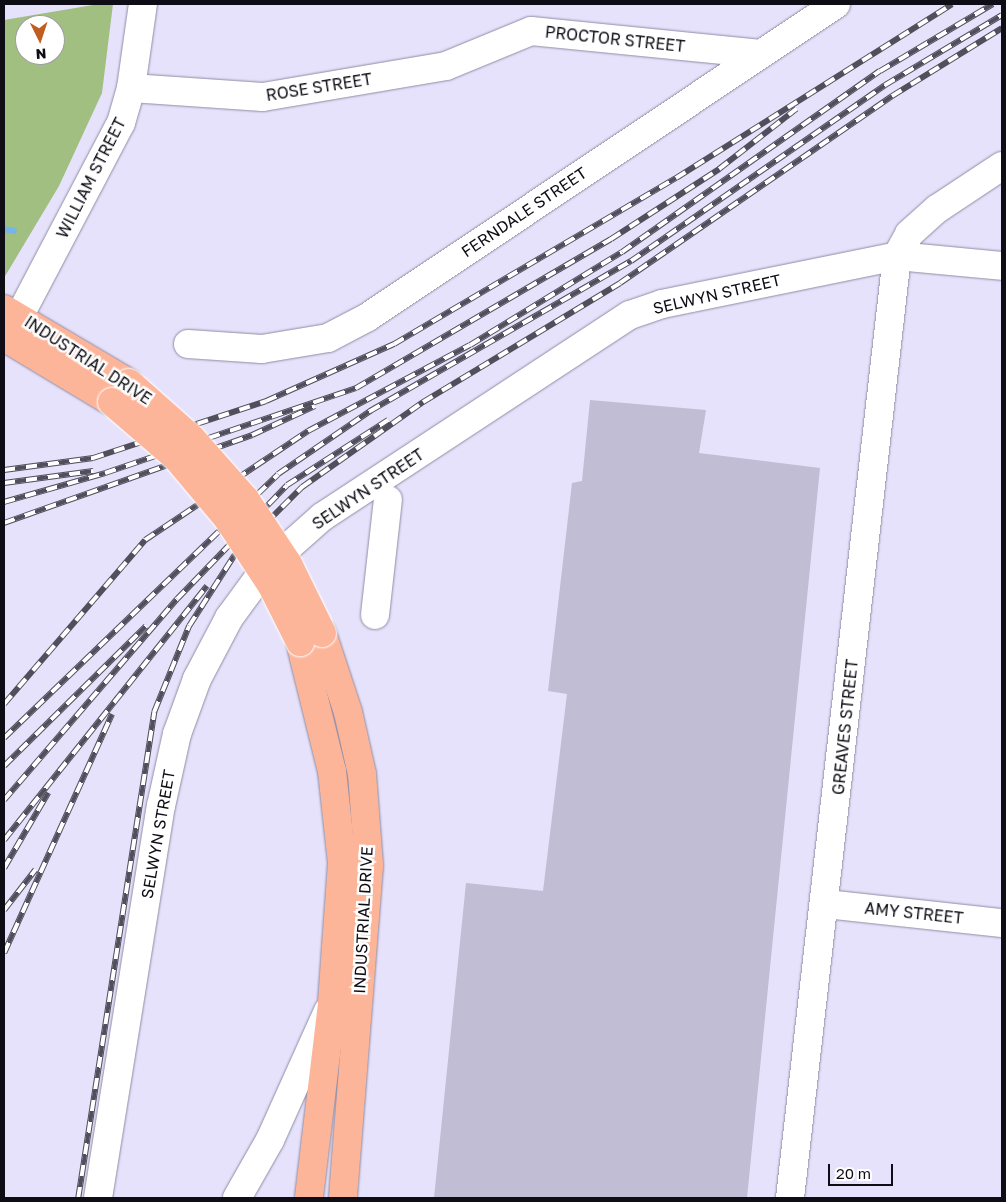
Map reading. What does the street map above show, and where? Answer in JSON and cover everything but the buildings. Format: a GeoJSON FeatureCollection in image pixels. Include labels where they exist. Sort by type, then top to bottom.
{"type":"FeatureCollection","features":[{"type":"Feature","properties":{"kind":"highway","name":"INDUSTRIAL DRIVE"},"geometry":{"type":"LineString","coordinates":[[12,312],[121,392],[192,439],[245,500],[288,564],[311,638],[332,771],[342,862],[332,1004],[309,1198]]}},
{"type":"Feature","properties":{"kind":"highway","name":"INDUSTRIAL DRIVE"},"geometry":{"type":"LineString","coordinates":[[4,337],[121,392]]}},
{"type":"Feature","properties":{"kind":"highway","name":"INDUSTRIAL DRIVE"},"geometry":{"type":"LineString","coordinates":[[311,638],[348,712],[362,774],[368,866],[343,1198]]}},
{"type":"Feature","properties":{"kind":"street","name":"WILLIAM STREET"},"geometry":{"type":"LineString","coordinates":[[12,312],[121,123],[131,88],[143,4]]}},
{"type":"Feature","properties":{"kind":"street","name":"FERNDALE STREET"},"geometry":{"type":"LineString","coordinates":[[188,344],[262,349],[328,338],[368,317],[836,4]]}},
{"type":"Feature","properties":{"kind":"street","name":"PROCTOR STREET"},"geometry":{"type":"LineString","coordinates":[[446,66],[531,30],[761,54]]}},
{"type":"Feature","properties":{"kind":"street","name":"ROSE STREET"},"geometry":{"type":"LineString","coordinates":[[131,88],[263,97],[446,66]]}},
{"type":"Feature","properties":{"kind":"street"},"geometry":{"type":"LineString","coordinates":[[897,256],[910,234],[937,209],[1002,166]]}},
{"type":"Feature","properties":{"kind":"street","name":"SELWYN STREET"},"geometry":{"type":"LineString","coordinates":[[98,1198],[161,806],[177,734],[197,679],[229,618],[268,565],[322,517],[630,315],[662,304],[897,256],[1002,266]]}},
{"type":"Feature","properties":{"kind":"street","name":"GREAVES STREET"},"geometry":{"type":"LineString","coordinates":[[790,1198],[826,904],[897,256]]}},
{"type":"Feature","properties":{"kind":"street"},"geometry":{"type":"LineString","coordinates":[[375,615],[388,500]]}},
{"type":"Feature","properties":{"kind":"street","name":"AMY STREET"},"geometry":{"type":"LineString","coordinates":[[826,904],[1002,923]]}},
{"type":"Feature","properties":{"kind":"street"},"geometry":{"type":"LineString","coordinates":[[238,1198],[270,1140],[332,1004]]}},
{"type":"Feature","properties":{"kind":"green space"},"geometry":{"type":"Polygon","coordinates":[[[99,4],[113,4],[102,93],[59,186],[4,278],[4,20],[15,18],[15,65],[65,65],[65,15],[34,15],[99,4]]]}},
{"type":"Feature","properties":{"kind":"waterway"},"geometry":{"type":"LineString","coordinates":[[4,229],[14,231]]}},
{"type":"Feature","properties":{"kind":"railway"},"geometry":{"type":"LineString","coordinates":[[4,470],[93,458],[266,401],[394,344],[676,178],[952,4]]}},
{"type":"Feature","properties":{"kind":"railway"},"geometry":{"type":"LineString","coordinates":[[4,704],[145,540],[308,431],[470,345],[622,252],[880,71],[993,4]]}},
{"type":"Feature","properties":{"kind":"railway"},"geometry":{"type":"LineString","coordinates":[[4,738],[278,474],[370,411],[631,261],[885,85],[1002,15]]}},
{"type":"Feature","properties":{"kind":"railway"},"geometry":{"type":"LineString","coordinates":[[78,1198],[154,712],[189,626],[235,554],[302,487],[423,402],[620,283],[892,96],[1002,28]]}},
{"type":"Feature","properties":{"kind":"railway"},"geometry":{"type":"LineString","coordinates":[[4,502],[105,473],[356,388],[611,239],[719,169],[796,109]]}},
{"type":"Feature","properties":{"kind":"railway"},"geometry":{"type":"LineString","coordinates":[[4,523],[252,435],[315,406]]}},
{"type":"Feature","properties":{"kind":"railway"},"geometry":{"type":"LineString","coordinates":[[4,800],[177,599],[287,485],[388,420]]}},
{"type":"Feature","properties":{"kind":"railway"},"geometry":{"type":"LineString","coordinates":[[4,483],[93,471]]}},
{"type":"Feature","properties":{"kind":"railway"},"geometry":{"type":"LineString","coordinates":[[4,840],[207,586]]}},
{"type":"Feature","properties":{"kind":"railway"},"geometry":{"type":"LineString","coordinates":[[4,766],[146,626]]}},
{"type":"Feature","properties":{"kind":"railway"},"geometry":{"type":"LineString","coordinates":[[4,953],[112,714]]}},
{"type":"Feature","properties":{"kind":"railway"},"geometry":{"type":"LineString","coordinates":[[4,868],[48,793]]}},
{"type":"Feature","properties":{"kind":"railway"},"geometry":{"type":"LineString","coordinates":[[4,910],[35,870]]}}]}
